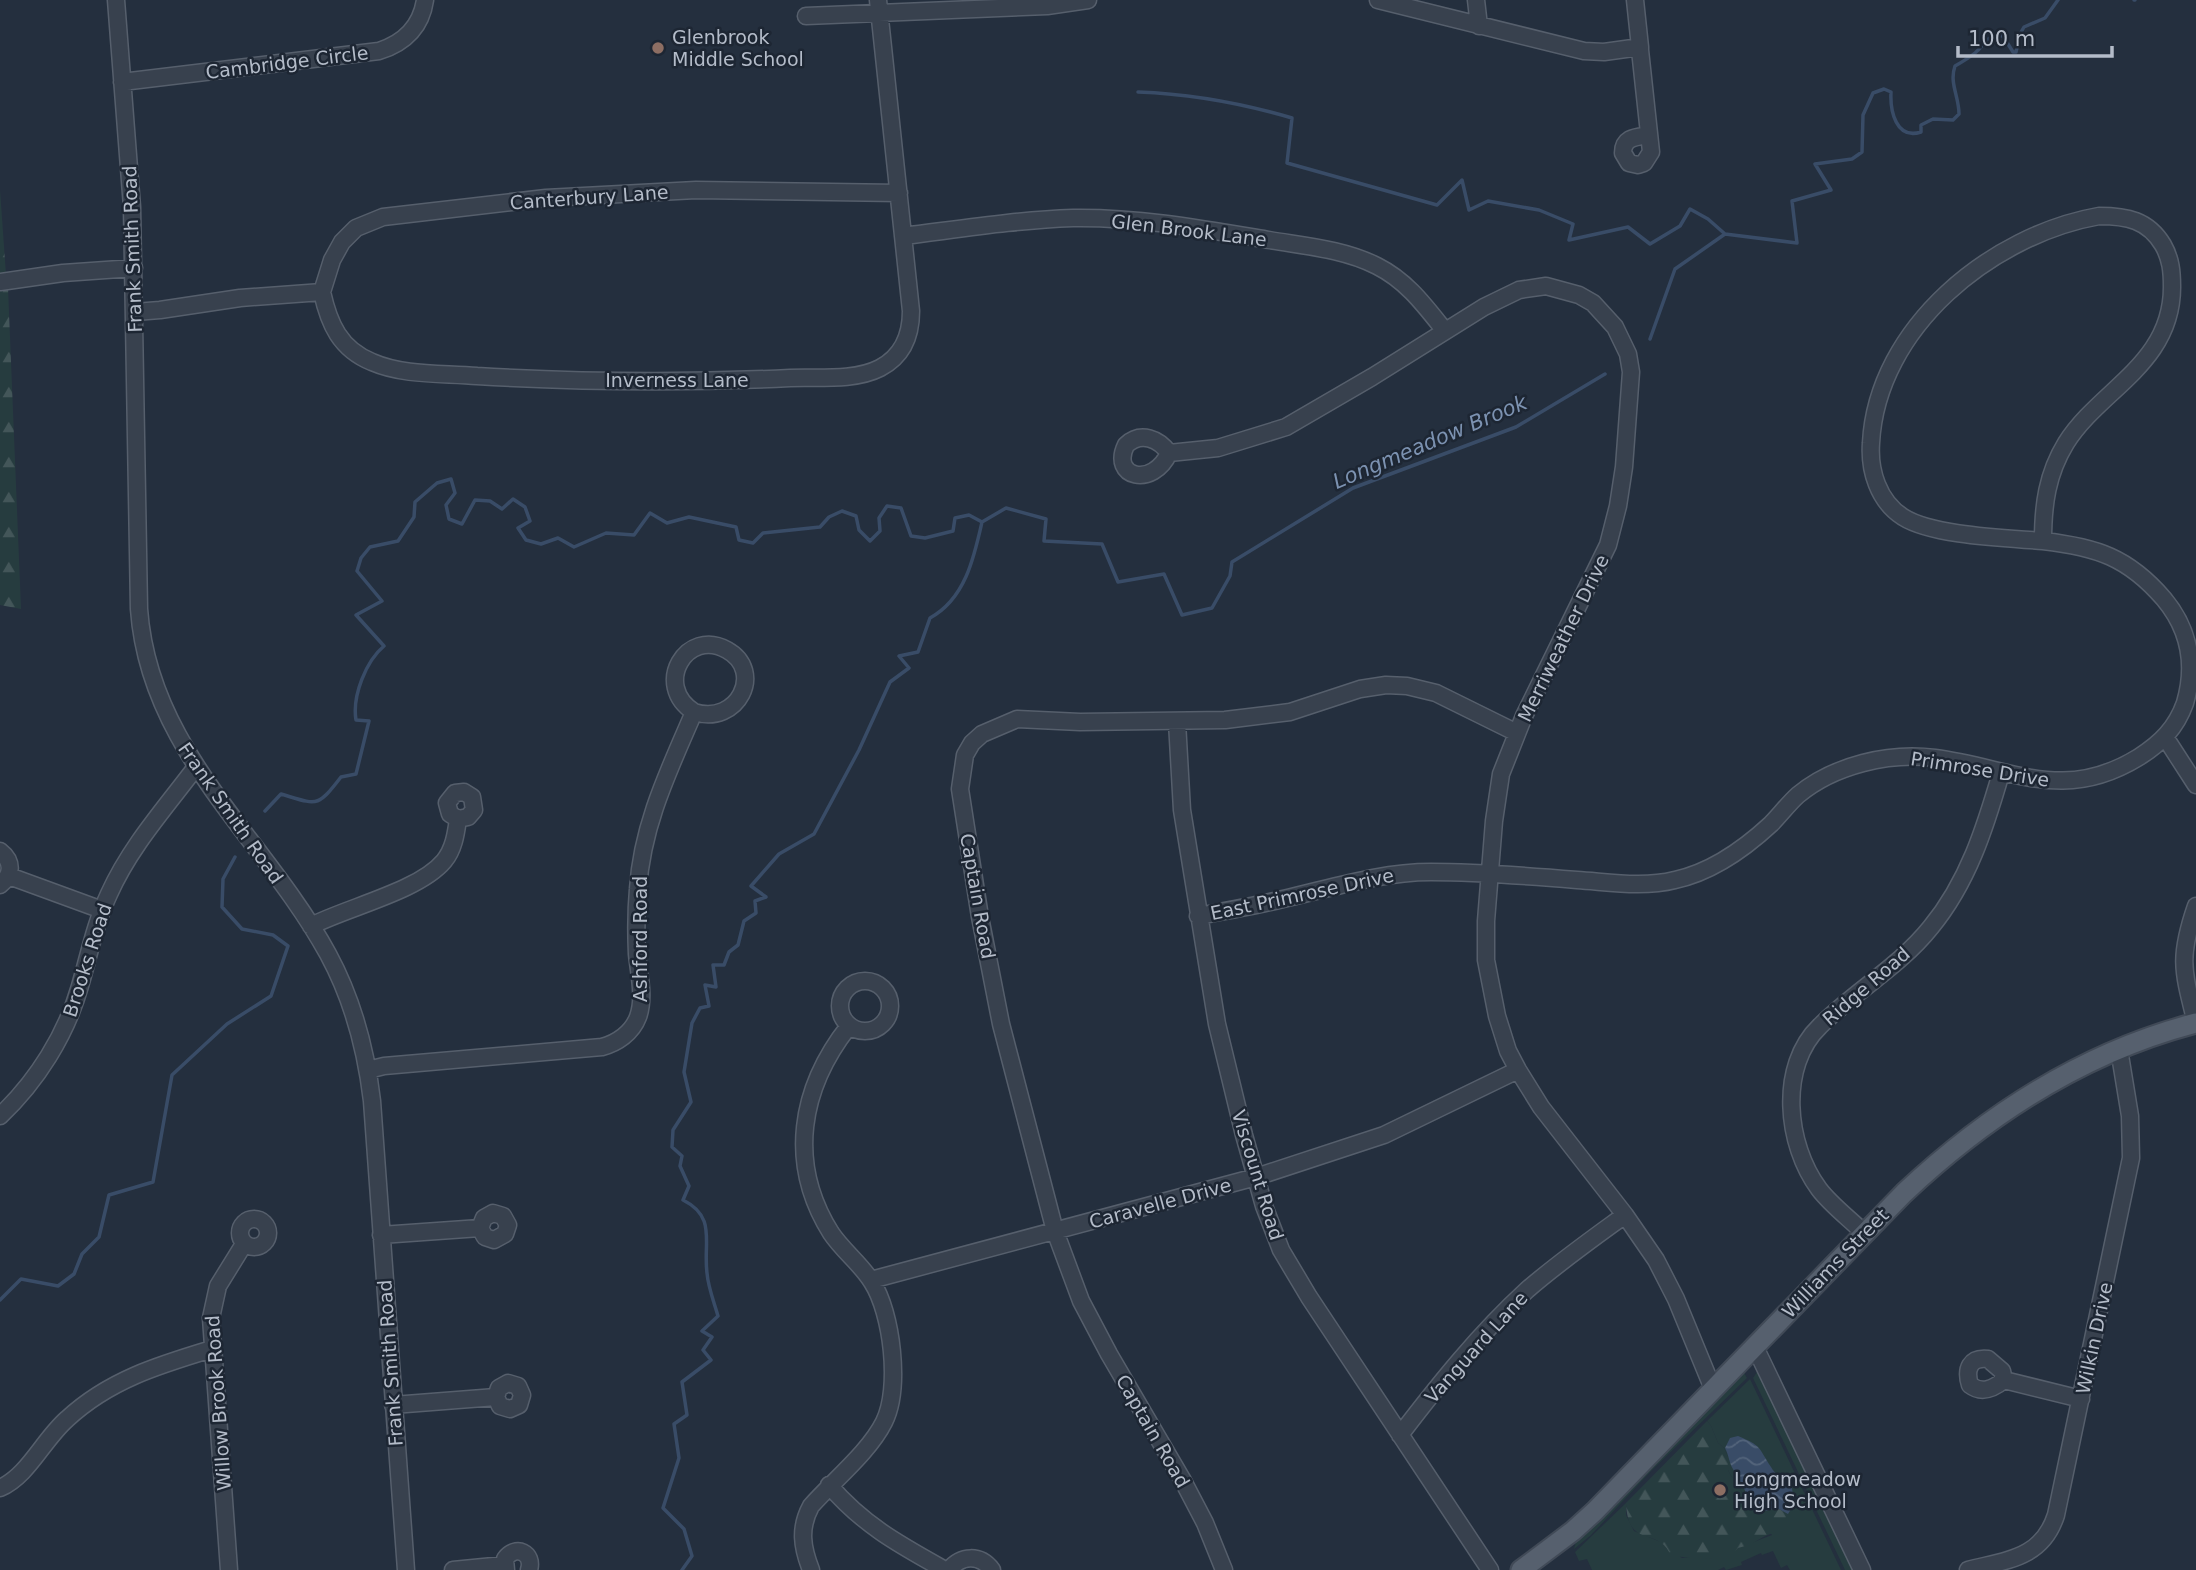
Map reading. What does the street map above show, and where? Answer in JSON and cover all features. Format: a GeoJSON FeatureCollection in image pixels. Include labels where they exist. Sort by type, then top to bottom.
{"type":"FeatureCollection","features":[{"type":"Feature","properties":{"kind":"main road","name":"Williams Street"},"geometry":{"type":"LineString","coordinates":[[1521,1570],[1595,1511],[1864,1233],[1933,1165],[1986,1122],[2047,1084],[2119,1049],[2196,1023]]}},
{"type":"Feature","properties":{"kind":"street","name":"Frank Smith Road"},"geometry":{"type":"LineString","coordinates":[[116,0],[130,163],[140,627],[160,700],[180,741],[329,955],[347,995],[362,1040],[368,1070],[406,1570]]}},
{"type":"Feature","properties":{"kind":"street","name":"Cambridge Circle"},"geometry":{"type":"LineString","coordinates":[[122,82],[379,51],[396,45],[412,31],[421,16],[425,0]]}},
{"type":"Feature","properties":{"kind":"street"},"geometry":{"type":"LineString","coordinates":[[807,16],[878,7],[1048,6],[1088,0]]}},
{"type":"Feature","properties":{"kind":"street"},"geometry":{"type":"LineString","coordinates":[[1378,0],[1584,51],[1604,52],[1640,47]]}},
{"type":"Feature","properties":{"kind":"street"},"geometry":{"type":"LineString","coordinates":[[1476,0],[1479,26]]}},
{"type":"Feature","properties":{"kind":"street"},"geometry":{"type":"LineString","coordinates":[[1635,0],[1649,135]]}},
{"type":"Feature","properties":{"kind":"street","name":"Inverness Lane"},"geometry":{"type":"LineString","coordinates":[[322,292],[330,322],[345,345],[374,363],[400,370],[530,379],[721,382],[848,375],[870,372],[887,364],[898,353],[909,335],[911,311],[878,7]]}},
{"type":"Feature","properties":{"kind":"street","name":"Canterbury Lane"},"geometry":{"type":"LineString","coordinates":[[322,292],[332,260],[342,242],[356,228],[383,217],[546,198],[696,190],[899,193]]}},
{"type":"Feature","properties":{"kind":"street","name":"Primrose Drive"},"geometry":{"type":"LineString","coordinates":[[1489,875],[1626,884],[1678,880],[1707,869],[1742,849],[1798,795],[1845,768],[1883,759],[1923,757],[2044,781],[2085,779],[2123,766],[2165,737],[2182,710],[2191,678],[2191,657],[2181,623],[2146,580],[2118,558],[2093,548],[1936,528],[1901,516],[1889,505],[1872,471],[1871,431],[1886,381],[1912,332],[1940,300],[1968,276],[2009,248],[2067,224],[2099,216],[2133,219],[2150,229],[2166,250],[2171,271],[2170,305],[2160,333],[2144,361],[2080,424],[2057,460],[2046,491],[2043,541]]}},
{"type":"Feature","properties":{"kind":"street","name":"Glen Brook Lane"},"geometry":{"type":"LineString","coordinates":[[904,236],[1006,223],[1091,219],[1184,226],[1331,251],[1367,261],[1393,275],[1409,288],[1446,331]]}},
{"type":"Feature","properties":{"kind":"street"},"geometry":{"type":"LineString","coordinates":[[0,282],[134,268]]}},
{"type":"Feature","properties":{"kind":"street","name":"Merriweather Drive"},"geometry":{"type":"LineString","coordinates":[[1170,453],[1238,443],[1286,427],[1507,295],[1530,288],[1552,287],[1580,295],[1601,310],[1622,338],[1630,363],[1630,386],[1618,506],[1608,545],[1517,733],[1499,785],[1489,875],[1486,941],[1490,986],[1504,1039],[1518,1070],[1547,1114],[1645,1241],[1667,1279],[1713,1389]]}},
{"type":"Feature","properties":{"kind":"street"},"geometry":{"type":"LineString","coordinates":[[135,312],[240,298],[322,292]]}},
{"type":"Feature","properties":{"kind":"street"},"geometry":{"type":"LineString","coordinates":[[699,646],[727,649],[743,670],[745,679],[741,696],[736,704],[721,713],[703,715],[694,712],[680,700],[676,691],[675,673],[678,664],[691,650],[699,646]]}},
{"type":"Feature","properties":{"kind":"street","name":"Captain Road"},"geometry":{"type":"LineString","coordinates":[[1224,1570],[1205,1523],[1182,1479],[1081,1301],[1055,1231],[1001,1024],[962,807],[960,780],[963,763],[976,738],[1017,719],[1080,722],[1225,720],[1290,712],[1360,689],[1386,685],[1406,686],[1436,693],[1517,733]]}},
{"type":"Feature","properties":{"kind":"street","name":"Ashford Road"},"geometry":{"type":"LineString","coordinates":[[368,1070],[384,1066],[602,1047],[629,1032],[641,1008],[637,910],[644,842],[665,777],[694,712]]}},
{"type":"Feature","properties":{"kind":"street","name":"Viscount Road"},"geometry":{"type":"LineString","coordinates":[[1177,722],[1182,810],[1217,1024],[1244,1135],[1269,1221],[1290,1266],[1490,1570]]}},
{"type":"Feature","properties":{"kind":"street"},"geometry":{"type":"LineString","coordinates":[[2165,737],[2196,785]]}},
{"type":"Feature","properties":{"kind":"street","name":"Brooks Road"},"geometry":{"type":"LineString","coordinates":[[0,1116],[30,1083],[65,1028],[102,910],[128,859],[196,767]]}},
{"type":"Feature","properties":{"kind":"street","name":"Ridge Road"},"geometry":{"type":"LineString","coordinates":[[1864,1233],[1820,1191],[1808,1171],[1794,1129],[1794,1077],[1806,1045],[1819,1027],[1898,960],[1937,920],[1981,840],[2001,773]]}},
{"type":"Feature","properties":{"kind":"street"},"geometry":{"type":"LineString","coordinates":[[311,926],[426,876],[444,861],[450,852],[458,819]]}},
{"type":"Feature","properties":{"kind":"street"},"geometry":{"type":"LineString","coordinates":[[0,851],[10,863],[4,880],[102,910]]}},
{"type":"Feature","properties":{"kind":"street","name":"East Primrose Drive"},"geometry":{"type":"LineString","coordinates":[[1198,916],[1391,874],[1432,872],[1489,875]]}},
{"type":"Feature","properties":{"kind":"street"},"geometry":{"type":"LineString","coordinates":[[2196,906],[2184,942],[2183,964],[2196,1023]]}},
{"type":"Feature","properties":{"kind":"street"},"geometry":{"type":"LineString","coordinates":[[811,1570],[803,1547],[803,1525],[811,1506],[871,1442],[884,1423],[891,1402],[892,1356],[881,1303],[871,1280],[833,1235],[820,1214],[811,1189],[804,1151],[806,1113],[813,1086],[833,1046],[849,1026]]}},
{"type":"Feature","properties":{"kind":"street","name":"Wilkin Drive"},"geometry":{"type":"LineString","coordinates":[[1968,1570],[2026,1555],[2048,1535],[2056,1515],[2131,1158],[2130,1116],[2119,1049]]}},
{"type":"Feature","properties":{"kind":"street","name":"Caravelle Drive"},"geometry":{"type":"LineString","coordinates":[[871,1280],[1256,1177],[1384,1135],[1518,1070]]}},
{"type":"Feature","properties":{"kind":"street","name":"Vanguard Lane"},"geometry":{"type":"LineString","coordinates":[[1400,1435],[1449,1372],[1509,1307],[1547,1273],[1625,1215]]}},
{"type":"Feature","properties":{"kind":"street"},"geometry":{"type":"LineString","coordinates":[[381,1235],[481,1228]]}},
{"type":"Feature","properties":{"kind":"street","name":"Willow Brook Road"},"geometry":{"type":"LineString","coordinates":[[229,1570],[211,1318],[215,1292],[224,1273],[244,1244]]}},
{"type":"Feature","properties":{"kind":"street"},"geometry":{"type":"LineString","coordinates":[[1755,1347],[1862,1570]]}},
{"type":"Feature","properties":{"kind":"street"},"geometry":{"type":"LineString","coordinates":[[0,1488],[22,1474],[58,1427],[99,1394],[144,1370],[212,1349]]}},
{"type":"Feature","properties":{"kind":"street"},"geometry":{"type":"LineString","coordinates":[[2004,1380],[2081,1399]]}},
{"type":"Feature","properties":{"kind":"street"},"geometry":{"type":"LineString","coordinates":[[393,1405],[496,1397]]}},
{"type":"Feature","properties":{"kind":"street"},"geometry":{"type":"LineString","coordinates":[[830,1485],[848,1507],[870,1526],[947,1570],[960,1560],[972,1558],[983,1561],[992,1570]]}},
{"type":"Feature","properties":{"kind":"street"},"geometry":{"type":"LineString","coordinates":[[453,1570],[505,1568],[509,1553],[519,1551],[530,1559],[529,1570]]}},
{"type":"Feature","properties":{"kind":"green space"},"geometry":{"type":"Polygon","coordinates":[[[0,190],[6,275],[0,275],[0,190]]]}},
{"type":"Feature","properties":{"kind":"green space"},"geometry":{"type":"Polygon","coordinates":[[[8,288],[21,609],[0,605],[0,289],[8,288]]]}},
{"type":"Feature","properties":{"kind":"green space"},"geometry":{"type":"Polygon","coordinates":[[[1743,1371],[1747,1378],[1574,1549],[1577,1538],[1743,1371]]]}},
{"type":"Feature","properties":{"kind":"green space"},"geometry":{"type":"Polygon","coordinates":[[[1757,1372],[1854,1570],[1845,1570],[1753,1378],[1757,1372]]]}},
{"type":"Feature","properties":{"kind":"green space"},"geometry":{"type":"Polygon","coordinates":[[[1750,1379],[1841,1570],[1790,1570],[1787,1565],[1781,1568],[1773,1551],[1762,1555],[1761,1553],[1741,1562],[1742,1565],[1726,1570],[1724,1567],[1718,1570],[1592,1570],[1587,1559],[1579,1561],[1575,1552],[1626,1503],[1626,1515],[1634,1531],[1661,1542],[1682,1558],[1697,1556],[1709,1559],[1772,1535],[1757,1513],[1744,1503],[1739,1483],[1728,1470],[1728,1457],[1724,1448],[1718,1443],[1707,1421],[1750,1379]]]}},
{"type":"Feature","properties":{"kind":"green space"},"geometry":{"type":"Polygon","coordinates":[[[1707,1421],[1718,1443],[1724,1448],[1728,1457],[1728,1470],[1739,1483],[1744,1503],[1757,1513],[1777,1508],[1788,1514],[1778,1531],[1738,1548],[1730,1556],[1709,1559],[1671,1556],[1659,1541],[1638,1533],[1632,1527],[1626,1503],[1707,1421]]]}},
{"type":"Feature","properties":{"kind":"water"},"geometry":{"type":"Polygon","coordinates":[[[1738,1436],[1759,1448],[1773,1470],[1792,1488],[1794,1504],[1788,1514],[1777,1508],[1757,1513],[1748,1506],[1745,1490],[1725,1448],[1730,1438],[1738,1436]]]}},
{"type":"Feature","properties":{"kind":"waterway","name":"Longmeadow Brook"},"geometry":{"type":"LineString","coordinates":[[1650,339],[1675,269],[1725,234],[1797,243],[1792,201],[1831,190],[1815,164],[1852,159],[1862,152],[1863,115],[1873,93],[1884,89],[1891,92],[1893,115],[1900,128],[1906,132],[1921,132],[1921,125],[1933,119],[1953,120],[1959,114],[1953,78],[1955,66],[1973,55],[1993,36],[2003,36],[2013,52],[2016,52],[2024,27],[2045,18],[2058,0]]}},
{"type":"Feature","properties":{"kind":"waterway"},"geometry":{"type":"LineString","coordinates":[[1138,92],[1216,100],[1292,118],[1287,163],[1437,205],[1462,180],[1469,210],[1488,201],[1539,210],[1573,224],[1569,240],[1628,227],[1650,244],[1680,226],[1690,209],[1708,219],[1725,234]]}},
{"type":"Feature","properties":{"kind":"waterway","name":"Longmeadow Brook"},"geometry":{"type":"LineString","coordinates":[[265,811],[281,794],[310,802],[321,799],[341,777],[356,774],[369,721],[356,720],[358,690],[371,661],[384,646],[356,615],[382,601],[357,571],[361,558],[370,547],[398,541],[414,517],[415,502],[437,483],[451,479],[455,493],[446,505],[449,519],[462,524],[475,500],[490,501],[502,509],[513,499],[525,507],[530,521],[518,528],[526,540],[541,544],[558,538],[574,547],[606,533],[634,535],[650,513],[667,523],[689,517],[736,527],[739,540],[753,543],[763,533],[820,527],[829,517],[842,511],[856,516],[859,530],[870,541],[880,531],[879,518],[887,506],[901,508],[911,536],[925,538],[953,531],[955,518],[969,515],[982,522],[1006,508],[1046,519],[1044,541],[1102,544],[1118,582],[1164,574],[1182,615],[1212,608],[1230,576],[1232,562],[1353,488],[1516,427],[1605,374]]}},
{"type":"Feature","properties":{"kind":"waterway"},"geometry":{"type":"LineString","coordinates":[[682,1570],[692,1556],[684,1529],[663,1508],[679,1458],[674,1424],[687,1415],[682,1382],[711,1360],[703,1350],[712,1337],[702,1331],[718,1316],[708,1278],[704,1222],[701,1214],[683,1200],[689,1186],[680,1166],[682,1156],[672,1147],[673,1130],[691,1102],[684,1072],[692,1023],[700,1008],[709,1006],[705,985],[716,987],[713,965],[724,965],[729,952],[738,945],[744,921],[756,913],[755,901],[766,897],[751,886],[779,854],[814,834],[859,750],[890,682],[909,668],[899,656],[918,652],[930,618],[942,610],[960,589],[971,563],[982,522]]}},
{"type":"Feature","properties":{"kind":"waterway","name":"Longmeadow Brook"},"geometry":{"type":"LineString","coordinates":[[0,1300],[21,1279],[58,1286],[74,1274],[82,1254],[99,1237],[109,1195],[153,1182],[172,1075],[227,1024],[271,996],[288,946],[273,935],[242,929],[222,907],[223,879],[235,857]]}},
{"type":"Feature","properties":{"kind":"place","name":"Glenbrook Middle School"},"geometry":{"type":"Point","coordinates":[658,48]}},
{"type":"Feature","properties":{"kind":"place","name":"Longmeadow High School"},"geometry":{"type":"Point","coordinates":[1720,1490]}}]}
